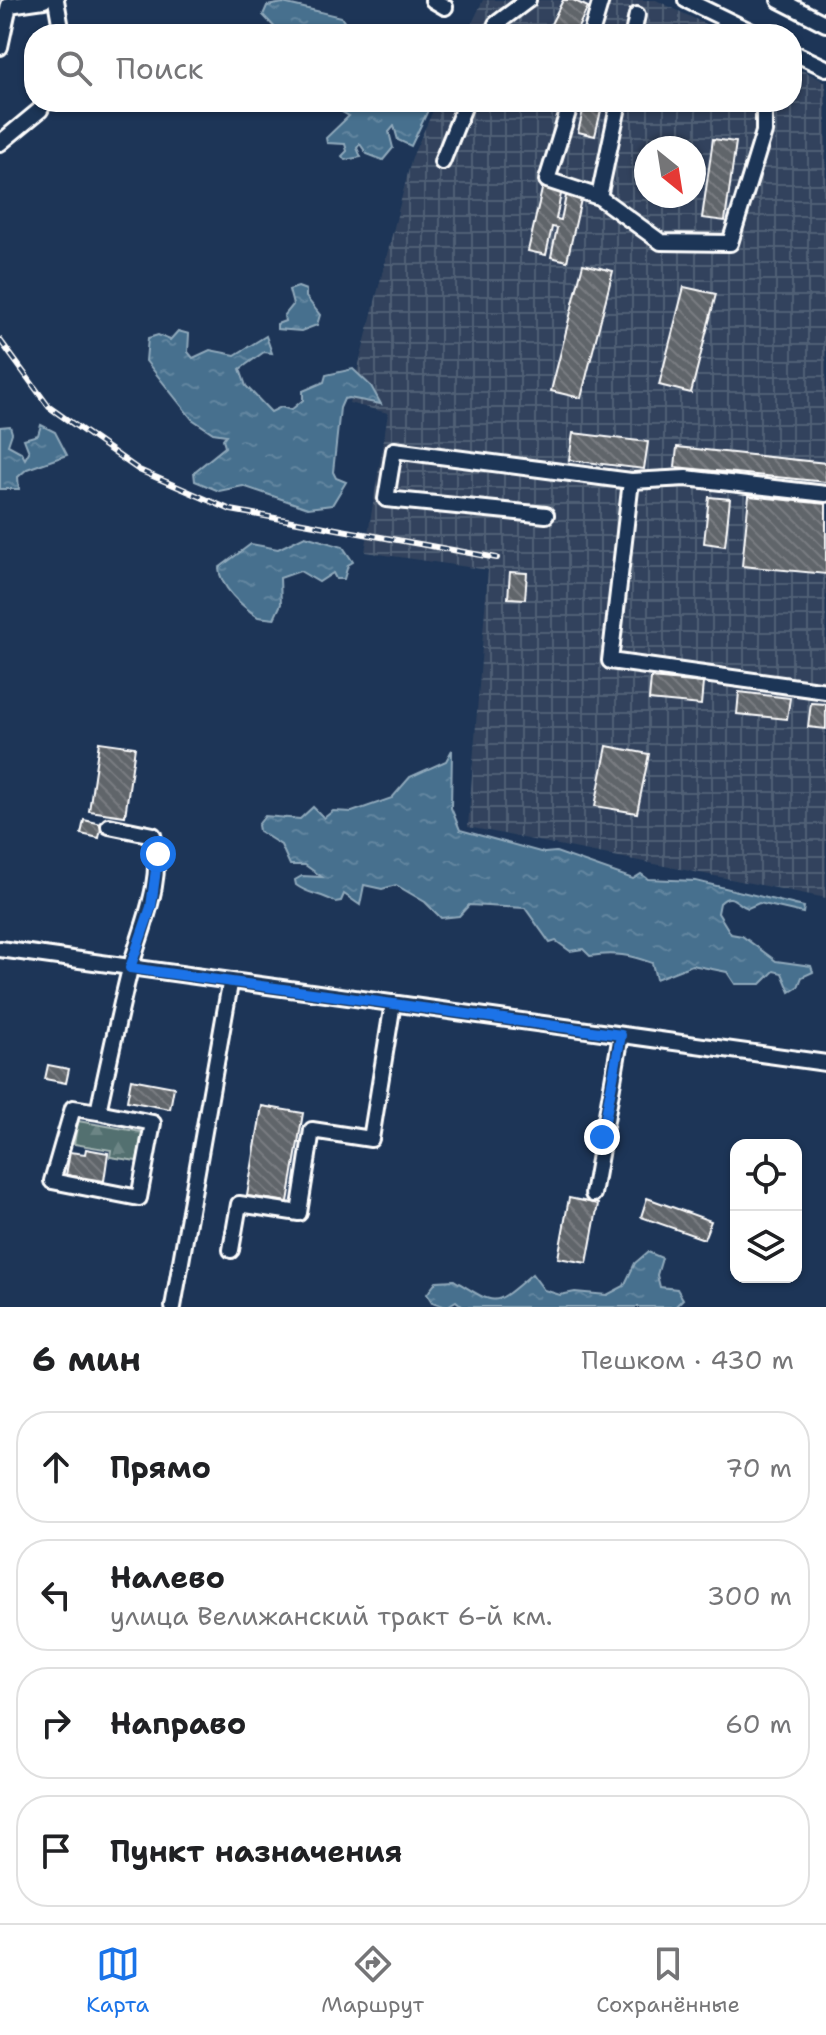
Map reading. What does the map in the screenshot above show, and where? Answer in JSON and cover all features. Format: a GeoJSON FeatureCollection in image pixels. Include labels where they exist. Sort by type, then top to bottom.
{"type":"FeatureCollection","features":[{"type":"Feature","properties":{"kind":"street"},"geometry":{"type":"LineString","coordinates":[[0,47],[9,5],[44,0]]}},
{"type":"Feature","properties":{"kind":"street"},"geometry":{"type":"LineString","coordinates":[[56,0],[60,24]]}},
{"type":"Feature","properties":{"kind":"street"},"geometry":{"type":"LineString","coordinates":[[496,24],[528,0]]}},
{"type":"Feature","properties":{"kind":"street"},"geometry":{"type":"LineString","coordinates":[[594,24],[601,0]]}},
{"type":"Feature","properties":{"kind":"street"},"geometry":{"type":"LineString","coordinates":[[779,0],[826,24]]}},
{"type":"Feature","properties":{"kind":"street"},"geometry":{"type":"LineString","coordinates":[[696,2],[737,24]]}},
{"type":"Feature","properties":{"kind":"street"},"geometry":{"type":"LineString","coordinates":[[635,24],[637,15]]}},
{"type":"Feature","properties":{"kind":"street"},"geometry":{"type":"LineString","coordinates":[[802,57],[826,68]]}},
{"type":"Feature","properties":{"kind":"street"},"geometry":{"type":"LineString","coordinates":[[0,143],[38,112]]}},
{"type":"Feature","properties":{"kind":"street"},"geometry":{"type":"LineString","coordinates":[[442,162],[462,112]]}},
{"type":"Feature","properties":{"kind":"street"},"geometry":{"type":"LineString","coordinates":[[568,112],[547,180],[599,197],[661,242],[730,243],[764,132],[764,112]]}},
{"type":"Feature","properties":{"kind":"street"},"geometry":{"type":"LineString","coordinates":[[599,197],[617,112]]}},
{"type":"Feature","properties":{"kind":"street"},"geometry":{"type":"LineString","coordinates":[[546,515],[386,499],[394,450],[631,481],[686,478],[826,494]]}},
{"type":"Feature","properties":{"kind":"street"},"geometry":{"type":"LineString","coordinates":[[631,481],[610,661],[826,691]]}},
{"type":"Feature","properties":{"kind":"street"},"geometry":{"type":"LineString","coordinates":[[98,1112],[130,968],[151,907],[158,854],[153,835],[109,826]]}},
{"type":"Feature","properties":{"kind":"street"},"geometry":{"type":"LineString","coordinates":[[0,949],[230,984],[393,1003],[826,1063]]}},
{"type":"Feature","properties":{"kind":"street"},"geometry":{"type":"LineString","coordinates":[[173,1307],[230,984]]}},
{"type":"Feature","properties":{"kind":"street"},"geometry":{"type":"LineString","coordinates":[[231,1250],[239,1204],[299,1213],[312,1130],[371,1139],[393,1003]]}},
{"type":"Feature","properties":{"kind":"street"},"geometry":{"type":"LineString","coordinates":[[593,1194],[621,1035]]}},
{"type":"Feature","properties":{"kind":"street"},"geometry":{"type":"LineString","coordinates":[[73,1108],[98,1112],[153,1123],[139,1198],[52,1181],[73,1108]]}},
{"type":"Feature","properties":{"kind":"shaded area"},"geometry":{"type":"Polygon","coordinates":[[[483,0],[656,0],[705,24],[472,24],[483,0]]]}},
{"type":"Feature","properties":{"kind":"shaded area"},"geometry":{"type":"Polygon","coordinates":[[[802,70],[826,82],[826,898],[468,827],[488,570],[365,552],[388,413],[349,403],[412,157],[432,112],[802,112],[802,70]]]}},
{"type":"Feature","properties":{"kind":"green space"},"geometry":{"type":"Polygon","coordinates":[[[78,1121],[142,1132],[137,1161],[110,1157],[111,1150],[74,1144],[78,1121]]]}},
{"type":"Feature","properties":{"kind":"water"},"geometry":{"type":"Polygon","coordinates":[[[283,3],[341,17],[346,24],[272,24],[263,15],[267,6],[283,3]]]}},
{"type":"Feature","properties":{"kind":"water"},"geometry":{"type":"Polygon","coordinates":[[[342,112],[427,112],[411,146],[398,140],[394,126],[389,132],[393,148],[383,160],[367,154],[360,144],[357,148],[361,157],[345,160],[342,156],[347,151],[345,144],[327,143],[326,138],[349,116],[342,112]]]}},
{"type":"Feature","properties":{"kind":"water"},"geometry":{"type":"Polygon","coordinates":[[[298,287],[306,290],[306,297],[320,315],[317,325],[301,331],[277,329],[277,324],[285,321],[284,316],[293,305],[289,290],[298,287]]]}},
{"type":"Feature","properties":{"kind":"water"},"geometry":{"type":"Polygon","coordinates":[[[178,331],[189,334],[188,352],[193,358],[210,350],[235,355],[266,336],[272,353],[264,352],[240,369],[246,386],[271,412],[281,407],[291,410],[303,400],[303,391],[324,382],[326,375],[353,369],[371,386],[381,404],[349,398],[344,399],[340,408],[333,472],[336,478],[346,482],[332,505],[308,508],[243,486],[219,491],[195,481],[194,472],[225,447],[223,439],[226,435],[213,433],[192,419],[146,361],[148,338],[158,335],[170,340],[178,331]]]}},
{"type":"Feature","properties":{"kind":"water"},"geometry":{"type":"Polygon","coordinates":[[[41,425],[55,432],[67,455],[27,469],[18,477],[19,489],[0,489],[0,427],[10,426],[12,433],[8,445],[21,452],[25,459],[29,452],[24,439],[38,435],[41,425]]]}},
{"type":"Feature","properties":{"kind":"water"},"geometry":{"type":"Polygon","coordinates":[[[305,536],[343,547],[353,562],[348,565],[344,579],[336,579],[333,573],[319,582],[300,571],[280,578],[281,604],[274,619],[252,613],[223,582],[219,568],[251,544],[278,549],[305,536]]]}},
{"type":"Feature","properties":{"kind":"water"},"geometry":{"type":"Polygon","coordinates":[[[452,750],[451,808],[460,830],[544,853],[556,852],[633,879],[641,874],[648,879],[696,881],[804,907],[803,913],[759,903],[748,908],[728,898],[720,903],[718,913],[731,934],[742,936],[776,961],[811,966],[813,972],[802,977],[798,987],[790,992],[782,973],[774,971],[761,984],[735,984],[727,972],[692,965],[656,979],[652,963],[644,960],[615,954],[590,956],[583,949],[570,951],[556,941],[550,943],[525,908],[469,905],[459,916],[441,918],[425,902],[396,885],[382,889],[364,885],[360,905],[344,894],[341,901],[335,902],[296,885],[295,880],[302,876],[322,877],[305,865],[290,865],[281,845],[259,831],[258,825],[265,816],[300,819],[313,807],[324,818],[333,811],[352,812],[392,798],[410,777],[446,761],[452,750]]]}},
{"type":"Feature","properties":{"kind":"water"},"geometry":{"type":"Polygon","coordinates":[[[648,1252],[662,1258],[657,1275],[660,1287],[677,1289],[683,1299],[675,1307],[463,1307],[456,1301],[446,1307],[432,1302],[427,1294],[437,1281],[454,1280],[479,1295],[495,1300],[510,1293],[532,1274],[544,1290],[560,1295],[575,1292],[607,1295],[624,1286],[635,1263],[648,1252]]]}},
{"type":"Feature","properties":{"kind":"building"},"geometry":{"type":"Polygon","coordinates":[[[563,0],[573,0],[588,7],[580,24],[551,24],[563,0]]]}},
{"type":"Feature","properties":{"kind":"building"},"geometry":{"type":"Polygon","coordinates":[[[583,112],[601,112],[595,136],[578,132],[583,112]]]}},
{"type":"Feature","properties":{"kind":"building"},"geometry":{"type":"Polygon","coordinates":[[[713,139],[736,142],[725,221],[702,218],[703,208],[706,208],[713,139]]]}},
{"type":"Feature","properties":{"kind":"building"},"geometry":{"type":"Polygon","coordinates":[[[543,185],[562,189],[556,219],[561,220],[567,191],[582,195],[567,261],[551,257],[557,228],[552,227],[546,255],[528,251],[543,185]]]}},
{"type":"Feature","properties":{"kind":"building"},"geometry":{"type":"Polygon","coordinates":[[[583,264],[613,271],[581,398],[551,391],[583,264]]]}},
{"type":"Feature","properties":{"kind":"building"},"geometry":{"type":"Polygon","coordinates":[[[684,287],[716,294],[691,393],[659,385],[684,287]]]}},
{"type":"Feature","properties":{"kind":"building"},"geometry":{"type":"Polygon","coordinates":[[[573,433],[648,442],[644,469],[569,460],[573,433]]]}},
{"type":"Feature","properties":{"kind":"building"},"geometry":{"type":"Polygon","coordinates":[[[677,447],[826,463],[826,482],[675,467],[677,447]]]}},
{"type":"Feature","properties":{"kind":"building"},"geometry":{"type":"Polygon","coordinates":[[[749,496],[826,504],[826,574],[742,566],[749,496]]]}},
{"type":"Feature","properties":{"kind":"building"},"geometry":{"type":"Polygon","coordinates":[[[709,497],[730,499],[725,546],[704,543],[709,497]]]}},
{"type":"Feature","properties":{"kind":"building"},"geometry":{"type":"Polygon","coordinates":[[[510,572],[527,573],[525,599],[508,598],[510,572]]]}},
{"type":"Feature","properties":{"kind":"building"},"geometry":{"type":"Polygon","coordinates":[[[651,678],[703,683],[701,705],[649,700],[651,678]]]}},
{"type":"Feature","properties":{"kind":"building"},"geometry":{"type":"Polygon","coordinates":[[[739,692],[790,698],[787,719],[737,714],[739,692]]]}},
{"type":"Feature","properties":{"kind":"building"},"geometry":{"type":"Polygon","coordinates":[[[811,703],[826,704],[826,729],[808,727],[811,703]]]}},
{"type":"Feature","properties":{"kind":"building"},"geometry":{"type":"Polygon","coordinates":[[[99,742],[135,747],[125,816],[89,811],[99,742]]]}},
{"type":"Feature","properties":{"kind":"building"},"geometry":{"type":"Polygon","coordinates":[[[607,746],[649,754],[637,813],[595,806],[607,746]]]}},
{"type":"Feature","properties":{"kind":"building"},"geometry":{"type":"Polygon","coordinates":[[[84,820],[102,824],[99,838],[81,834],[84,820]]]}},
{"type":"Feature","properties":{"kind":"building"},"geometry":{"type":"Polygon","coordinates":[[[48,1065],[69,1069],[66,1083],[45,1079],[48,1065]]]}},
{"type":"Feature","properties":{"kind":"building"},"geometry":{"type":"Polygon","coordinates":[[[131,1079],[174,1087],[170,1109],[127,1101],[131,1079]]]}},
{"type":"Feature","properties":{"kind":"building"},"geometry":{"type":"Polygon","coordinates":[[[262,1106],[303,1113],[288,1202],[247,1196],[262,1106]]]}},
{"type":"Feature","properties":{"kind":"building"},"geometry":{"type":"Polygon","coordinates":[[[86,1149],[108,1153],[104,1181],[66,1175],[70,1152],[85,1154],[86,1149]]]}},
{"type":"Feature","properties":{"kind":"building"},"geometry":{"type":"Polygon","coordinates":[[[569,1198],[598,1204],[587,1263],[558,1258],[569,1198]]]}},
{"type":"Feature","properties":{"kind":"building"},"geometry":{"type":"Polygon","coordinates":[[[647,1198],[711,1221],[704,1239],[641,1217],[647,1198]]]}},
{"type":"Feature","properties":{"kind":"railway"},"geometry":{"type":"LineString","coordinates":[[0,340],[49,407],[139,470],[231,510],[497,558]]}},
{"type":"Feature","properties":{"kind":"route"},"geometry":{"type":"LineString","coordinates":[[158,854],[151,907],[130,968],[621,1035],[602,1137]]}}]}
